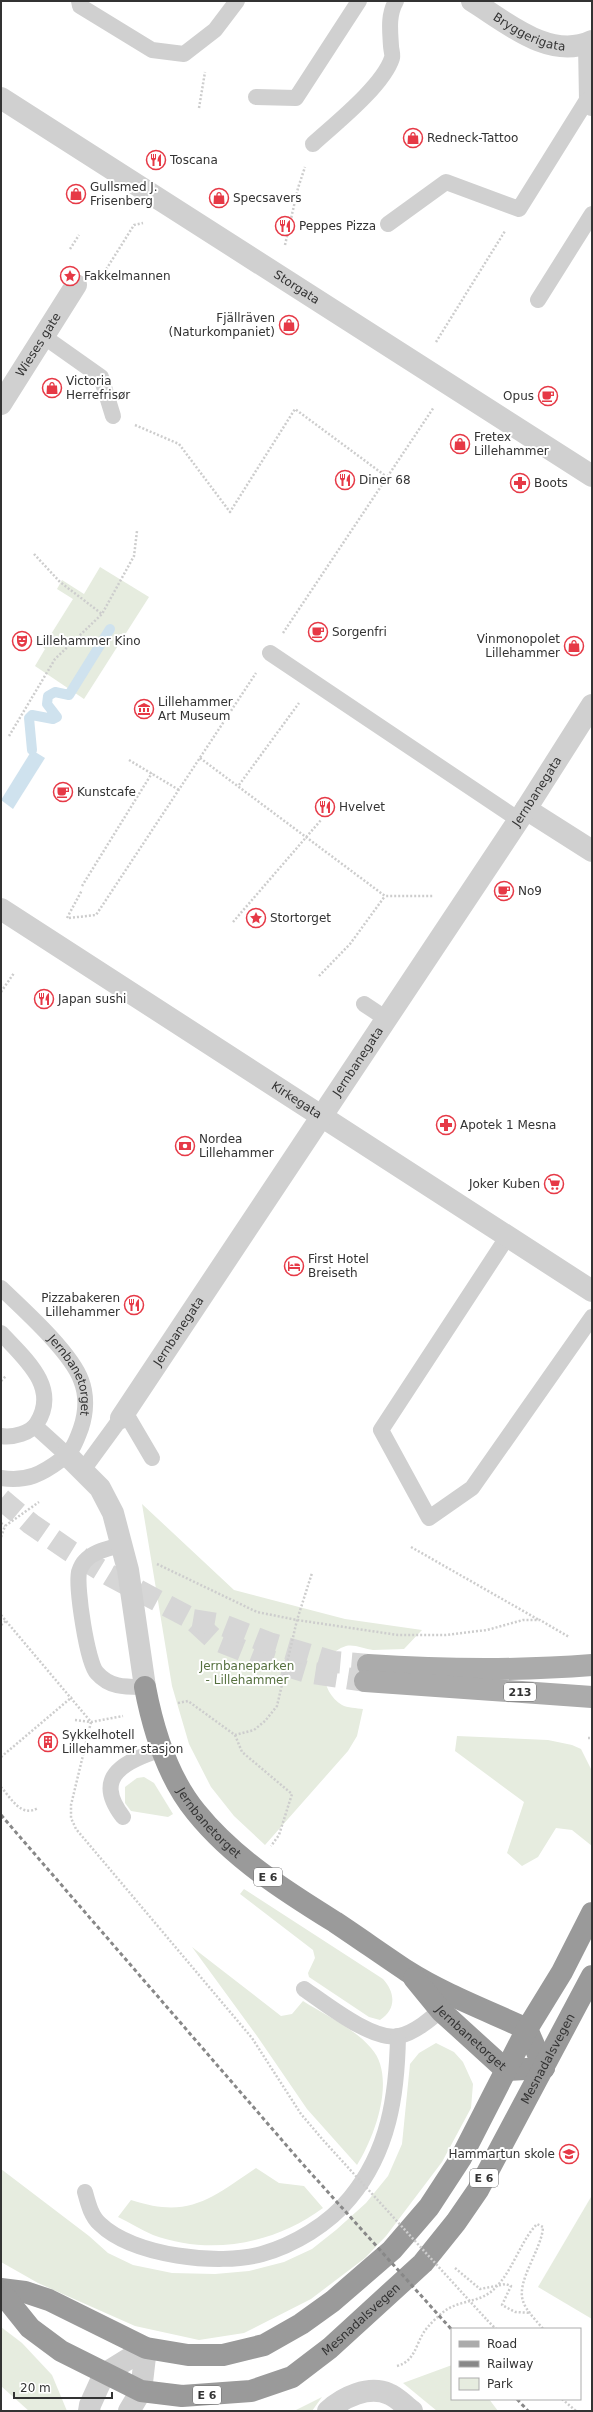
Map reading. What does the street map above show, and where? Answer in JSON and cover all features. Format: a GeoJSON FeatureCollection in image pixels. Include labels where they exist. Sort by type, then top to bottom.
{"type":"FeatureCollection","features":[{"type":"Feature","properties":{"kind":"highway","name":"Jernbanetorget"},"geometry":{"type":"LineString","coordinates":[[145,1687],[149,1710],[162,1749],[186,1797],[196,1812],[236,1854],[292,1896],[408,1971],[527,2029]]}},
{"type":"Feature","properties":{"kind":"highway","name":"E 6"},"geometry":{"type":"LineString","coordinates":[[1,2289],[25,2292],[49,2300],[146,2348],[188,2355],[223,2355],[264,2345],[301,2324],[333,2301],[392,2250],[429,2207],[461,2158],[527,2029],[562,1972],[592,1913]]}},
{"type":"Feature","properties":{"kind":"highway","name":"Jernbanetorget"},"geometry":{"type":"LineString","coordinates":[[408,1971],[441,2011],[506,2070],[544,2068]]}},
{"type":"Feature","properties":{"kind":"highway","name":"Mesnadalsvegen"},"geometry":{"type":"LineString","coordinates":[[1,2292],[30,2328],[62,2351],[104,2374],[141,2391],[182,2396],[251,2391],[292,2377],[330,2348],[423,2263],[456,2222],[478,2190],[592,1976]]}},
{"type":"Feature","properties":{"kind":"highway"},"geometry":{"type":"LineString","coordinates":[[527,2029],[544,2068]]}},
{"type":"Feature","properties":{"kind":"main road","name":"213"},"geometry":{"type":"LineString","coordinates":[[592,1665],[551,1668],[449,1669],[366,1673],[447,1688],[592,1697]]}},
{"type":"Feature","properties":{"kind":"street","name":"Bryggerigata"},"geometry":{"type":"LineString","coordinates":[[472,1],[523,33],[547,45],[567,47],[590,43]]}},
{"type":"Feature","properties":{"kind":"street","name":"Storgata"},"geometry":{"type":"LineString","coordinates":[[1,98],[592,476]]}},
{"type":"Feature","properties":{"kind":"street","name":"Wieses gate"},"geometry":{"type":"LineString","coordinates":[[1,404],[42,336],[76,285]]}},
{"type":"Feature","properties":{"kind":"street","name":"Jernbanegata"},"geometry":{"type":"LineString","coordinates":[[123,1415],[522,814],[592,704]]}},
{"type":"Feature","properties":{"kind":"street"},"geometry":{"type":"LineString","coordinates":[[522,814],[592,851]]}},
{"type":"Feature","properties":{"kind":"street","name":"Kirkegata"},"geometry":{"type":"LineString","coordinates":[[1,910],[592,1291]]}},
{"type":"Feature","properties":{"kind":"street"},"geometry":{"type":"LineString","coordinates":[[67,1456],[100,1488],[113,1513],[120,1545],[128,1570],[145,1687]]}},
{"type":"Feature","properties":{"kind":"street"},"geometry":{"type":"LineString","coordinates":[[129,2411],[141,2391],[146,2348]]}},
{"type":"Feature","properties":{"kind":"street"},"geometry":{"type":"LineString","coordinates":[[89,2411],[90,2405],[104,2374],[146,2348]]}},
{"type":"Feature","properties":{"kind":"street"},"geometry":{"type":"LineString","coordinates":[[328,2411],[344,2398],[377,2390],[390,2394],[412,2411]]}},
{"type":"Feature","properties":{"kind":"lane"},"geometry":{"type":"LineString","coordinates":[[79,1],[80,6],[152,50],[184,54],[215,30],[237,1]]}},
{"type":"Feature","properties":{"kind":"lane"},"geometry":{"type":"LineString","coordinates":[[256,97],[296,98],[359,1]]}},
{"type":"Feature","properties":{"kind":"lane"},"geometry":{"type":"LineString","coordinates":[[313,144],[351,110],[383,73],[392,57],[389,24],[392,8],[396,1]]}},
{"type":"Feature","properties":{"kind":"lane"},"geometry":{"type":"LineString","coordinates":[[388,224],[446,182],[519,208],[589,105],[590,43]]}},
{"type":"Feature","properties":{"kind":"lane"},"geometry":{"type":"LineString","coordinates":[[538,300],[592,214]]}},
{"type":"Feature","properties":{"kind":"lane"},"geometry":{"type":"LineString","coordinates":[[42,336],[101,377],[112,416]]}},
{"type":"Feature","properties":{"kind":"lane"},"geometry":{"type":"LineString","coordinates":[[270,653],[313,683],[522,814]]}},
{"type":"Feature","properties":{"kind":"lane"},"geometry":{"type":"LineString","coordinates":[[364,1004],[386,1018]]}},
{"type":"Feature","properties":{"kind":"lane"},"geometry":{"type":"LineString","coordinates":[[508,1236],[381,1430],[429,1518],[472,1488],[592,1317]]}},
{"type":"Feature","properties":{"kind":"lane","name":"Jernbanetorget"},"geometry":{"type":"LineString","coordinates":[[1,1288],[43,1330],[76,1369],[82,1380],[85,1410],[76,1442],[67,1456],[42,1474],[14,1480],[1,1478]]}},
{"type":"Feature","properties":{"kind":"lane"},"geometry":{"type":"LineString","coordinates":[[1,1333],[38,1377],[44,1389],[44,1412],[35,1426],[20,1434],[1,1436]]}},
{"type":"Feature","properties":{"kind":"lane"},"geometry":{"type":"LineString","coordinates":[[83,1470],[123,1415],[152,1458]]}},
{"type":"Feature","properties":{"kind":"lane"},"geometry":{"type":"LineString","coordinates":[[35,1426],[67,1456]]}},
{"type":"Feature","properties":{"kind":"lane"},"geometry":{"type":"LineString","coordinates":[[120,1545],[96,1552],[85,1561],[79,1570],[78,1586],[89,1656],[95,1672],[107,1682],[123,1688],[145,1687]]}},
{"type":"Feature","properties":{"kind":"lane"},"geometry":{"type":"LineString","coordinates":[[123,1817],[112,1799],[113,1780],[124,1764],[162,1749]]}},
{"type":"Feature","properties":{"kind":"lane"},"geometry":{"type":"LineString","coordinates":[[304,1990],[373,2032],[398,2036],[418,2027],[441,2011],[457,1996]]}},
{"type":"Feature","properties":{"kind":"lane"},"geometry":{"type":"LineString","coordinates":[[85,2192],[89,2208],[99,2223],[110,2233],[129,2243],[152,2250],[190,2257],[226,2259],[262,2254],[312,2231],[349,2199],[378,2156],[394,2097],[398,2036]]}},
{"type":"Feature","properties":{"kind":"path"},"geometry":{"type":"LineString","coordinates":[[285,246],[298,188]]}},
{"type":"Feature","properties":{"kind":"path"},"geometry":{"type":"LineString","coordinates":[[76,285],[101,277],[134,225],[148,222],[162,201]]}},
{"type":"Feature","properties":{"kind":"path"},"geometry":{"type":"LineString","coordinates":[[420,366],[519,208]]}},
{"type":"Feature","properties":{"kind":"path"},"geometry":{"type":"LineString","coordinates":[[70,249],[78,235]]}},
{"type":"Feature","properties":{"kind":"path"},"geometry":{"type":"LineString","coordinates":[[112,416],[179,444],[230,512],[295,409],[387,477]]}},
{"type":"Feature","properties":{"kind":"path"},"geometry":{"type":"LineString","coordinates":[[9,736],[56,659],[102,614],[134,556],[137,531]]}},
{"type":"Feature","properties":{"kind":"path"},"geometry":{"type":"LineString","coordinates":[[34,554],[60,582],[102,614]]}},
{"type":"Feature","properties":{"kind":"path"},"geometry":{"type":"LineString","coordinates":[[238,785],[313,683]]}},
{"type":"Feature","properties":{"kind":"path"},"geometry":{"type":"LineString","coordinates":[[200,758],[307,836],[385,896],[435,896]]}},
{"type":"Feature","properties":{"kind":"path"},"geometry":{"type":"LineString","coordinates":[[129,760],[179,790]]}},
{"type":"Feature","properties":{"kind":"path"},"geometry":{"type":"LineString","coordinates":[[82,886],[152,773]]}},
{"type":"Feature","properties":{"kind":"path"},"geometry":{"type":"LineString","coordinates":[[233,922],[320,820]]}},
{"type":"Feature","properties":{"kind":"path"},"geometry":{"type":"LineString","coordinates":[[67,919],[82,890]]}},
{"type":"Feature","properties":{"kind":"path"},"geometry":{"type":"LineString","coordinates":[[319,976],[350,944],[385,896]]}},
{"type":"Feature","properties":{"kind":"path"},"geometry":{"type":"LineString","coordinates":[[1,992],[14,973]]}},
{"type":"Feature","properties":{"kind":"path"},"geometry":{"type":"LineString","coordinates":[[1,1523],[5,1526],[1,1537]]}},
{"type":"Feature","properties":{"kind":"path"},"geometry":{"type":"LineString","coordinates":[[411,1547],[570,1638]]}},
{"type":"Feature","properties":{"kind":"path"},"geometry":{"type":"LineString","coordinates":[[154,1563],[257,1612],[297,1620],[398,1635],[446,1635],[487,1630],[523,1620],[540,1620]]}},
{"type":"Feature","properties":{"kind":"path"},"geometry":{"type":"LineString","coordinates":[[235,1735],[254,1730],[265,1721],[277,1706],[297,1620],[312,1572]]}},
{"type":"Feature","properties":{"kind":"path"},"geometry":{"type":"LineString","coordinates":[[1,1615],[92,1722]]}},
{"type":"Feature","properties":{"kind":"path"},"geometry":{"type":"LineString","coordinates":[[1,1625],[6,1621]]}},
{"type":"Feature","properties":{"kind":"path"},"geometry":{"type":"LineString","coordinates":[[1,1757],[72,1698]]}},
{"type":"Feature","properties":{"kind":"path"},"geometry":{"type":"LineString","coordinates":[[172,1705],[188,1701],[235,1735],[242,1752],[292,1794],[279,1835],[270,1847]]}},
{"type":"Feature","properties":{"kind":"path"},"geometry":{"type":"LineString","coordinates":[[75,1720],[92,1722],[130,1715]]}},
{"type":"Feature","properties":{"kind":"path"},"geometry":{"type":"LineString","coordinates":[[92,1722],[71,1805],[71,1818],[76,1829],[252,2038],[301,2114],[495,2328]]}},
{"type":"Feature","properties":{"kind":"path"},"geometry":{"type":"LineString","coordinates":[[1,1787],[22,1810],[28,1812],[38,1808]]}},
{"type":"Feature","properties":{"kind":"path"},"geometry":{"type":"LineString","coordinates":[[391,2367],[404,2364],[412,2358],[425,2331],[441,2313],[454,2305],[484,2298],[497,2287],[529,2232],[537,2224],[543,2227],[543,2236],[526,2278],[522,2295],[523,2302],[542,2328]]}},
{"type":"Feature","properties":{"kind":"path"},"geometry":{"type":"LineString","coordinates":[[454,2268],[480,2289],[497,2287],[506,2284],[511,2286],[502,2305],[515,2312],[531,2313]]}},
{"type":"Feature","properties":{"kind":"path"},"geometry":{"type":"LineString","coordinates":[[563,2400],[576,2411]]}},
{"type":"Feature","properties":{"kind":"green space"},"geometry":{"type":"Polygon","coordinates":[[[100,567],[149,597],[84,699],[35,666],[45,649],[43,647],[73,599],[57,589],[62,580],[84,594],[100,567]]]}},
{"type":"Feature","properties":{"kind":"green space","name":"Jernbaneparken - Lillehammer"},"geometry":{"type":"Polygon","coordinates":[[[142,1504],[234,1590],[345,1619],[422,1630],[404,1649],[373,1650],[356,1646],[346,1646],[330,1657],[324,1674],[329,1691],[334,1699],[344,1706],[363,1709],[357,1736],[348,1751],[265,1845],[234,1816],[211,1787],[189,1744],[172,1686],[142,1504]]]}},
{"type":"Feature","properties":{"kind":"green space"},"geometry":{"type":"Polygon","coordinates":[[[457,1736],[548,1740],[572,1745],[581,1749],[592,1771],[592,1846],[572,1830],[556,1828],[538,1857],[522,1866],[507,1853],[524,1802],[455,1751],[457,1736]]]}},
{"type":"Feature","properties":{"kind":"green space"},"geometry":{"type":"Polygon","coordinates":[[[144,1777],[154,1783],[173,1814],[168,1817],[131,1811],[125,1803],[125,1787],[137,1778],[144,1777]]]}},
{"type":"Feature","properties":{"kind":"green space"},"geometry":{"type":"Polygon","coordinates":[[[244,1889],[383,1979],[392,1995],[392,2006],[386,2016],[380,2020],[369,2017],[309,1977],[308,1973],[315,1958],[313,1950],[240,1894],[244,1889]]]}},
{"type":"Feature","properties":{"kind":"green space"},"geometry":{"type":"Polygon","coordinates":[[[192,1947],[281,2016],[292,2014],[303,2001],[348,2028],[371,2048],[379,2060],[383,2090],[376,2123],[364,2153],[357,2165],[307,2109],[257,2036],[192,1947]]]}},
{"type":"Feature","properties":{"kind":"green space"},"geometry":{"type":"Polygon","coordinates":[[[436,2043],[454,2052],[463,2062],[473,2084],[471,2108],[442,2162],[386,2236],[365,2258],[311,2299],[244,2333],[199,2340],[135,2326],[38,2283],[1,2262],[1,2169],[89,2236],[108,2253],[133,2265],[172,2273],[215,2274],[249,2271],[284,2262],[312,2249],[366,2203],[388,2176],[402,2144],[410,2064],[419,2053],[436,2043]]]}},
{"type":"Feature","properties":{"kind":"green space"},"geometry":{"type":"Polygon","coordinates":[[[256,2168],[279,2183],[304,2186],[323,2208],[284,2230],[263,2238],[241,2243],[219,2245],[197,2245],[153,2235],[118,2217],[131,2200],[151,2205],[169,2207],[198,2203],[212,2197],[256,2168]]]}},
{"type":"Feature","properties":{"kind":"green space"},"geometry":{"type":"Polygon","coordinates":[[[592,2197],[592,2319],[538,2287],[592,2197]]]}},
{"type":"Feature","properties":{"kind":"green space"},"geometry":{"type":"Polygon","coordinates":[[[1,2327],[22,2343],[52,2375],[67,2411],[29,2411],[1,2386],[1,2327]]]}},
{"type":"Feature","properties":{"kind":"green space"},"geometry":{"type":"Polygon","coordinates":[[[451,2365],[451,2400],[490,2400],[498,2411],[437,2411],[403,2383],[451,2365]]]}},
{"type":"Feature","properties":{"kind":"green space"},"geometry":{"type":"Polygon","coordinates":[[[322,2397],[312,2411],[294,2411],[322,2397]]]}},
{"type":"Feature","properties":{"kind":"water"},"geometry":{"type":"Polygon","coordinates":[[[32,750],[45,758],[13,809],[1,800],[32,750]]]}},
{"type":"Feature","properties":{"kind":"waterway"},"geometry":{"type":"LineString","coordinates":[[32,750],[29,718],[32,715],[53,719],[57,717],[47,704],[48,696],[55,692],[69,695],[110,629]]}},
{"type":"Feature","properties":{"kind":"tunnel"},"geometry":{"type":"LineString","coordinates":[[1,1499],[31,1524],[70,1551],[109,1575],[192,1619],[214,1639],[264,1659],[307,1672],[365,1681]]}},
{"type":"Feature","properties":{"kind":"tunnel"},"geometry":{"type":"LineString","coordinates":[[193,1620],[223,1625],[269,1643],[334,1662],[368,1665]]}},
{"type":"Feature","properties":{"kind":"railway"},"geometry":{"type":"LineString","coordinates":[[1,1815],[300,2161],[451,2329]]}},
{"type":"Feature","properties":{"kind":"railway"},"geometry":{"type":"LineString","coordinates":[[518,2400],[528,2411]]}},
{"type":"Feature","properties":{"kind":"place","name":"Redneck-Tattoo"},"geometry":{"type":"Point","coordinates":[413,138]}},
{"type":"Feature","properties":{"kind":"place","name":"Toscana"},"geometry":{"type":"Point","coordinates":[156,160]}},
{"type":"Feature","properties":{"kind":"place","name":"Gullsmed J. Frisenberg"},"geometry":{"type":"Point","coordinates":[76,194]}},
{"type":"Feature","properties":{"kind":"place","name":"Specsavers"},"geometry":{"type":"Point","coordinates":[219,198]}},
{"type":"Feature","properties":{"kind":"place","name":"Peppes Pizza"},"geometry":{"type":"Point","coordinates":[285,226]}},
{"type":"Feature","properties":{"kind":"place","name":"Fakkelmannen"},"geometry":{"type":"Point","coordinates":[70,276]}},
{"type":"Feature","properties":{"kind":"place","name":"Fjällräven (Naturkompaniet)"},"geometry":{"type":"Point","coordinates":[289,325]}},
{"type":"Feature","properties":{"kind":"place","name":"Victoria Herrefrisør"},"geometry":{"type":"Point","coordinates":[52,388]}},
{"type":"Feature","properties":{"kind":"place","name":"Opus"},"geometry":{"type":"Point","coordinates":[548,396]}},
{"type":"Feature","properties":{"kind":"place","name":"Fretex Lillehammer"},"geometry":{"type":"Point","coordinates":[460,444]}},
{"type":"Feature","properties":{"kind":"place","name":"Diner 68"},"geometry":{"type":"Point","coordinates":[345,480]}},
{"type":"Feature","properties":{"kind":"place","name":"Boots"},"geometry":{"type":"Point","coordinates":[520,483]}},
{"type":"Feature","properties":{"kind":"place","name":"Sorgenfri"},"geometry":{"type":"Point","coordinates":[318,632]}},
{"type":"Feature","properties":{"kind":"place","name":"Lillehammer Kino"},"geometry":{"type":"Point","coordinates":[22,641]}},
{"type":"Feature","properties":{"kind":"place","name":"Vinmonopolet Lillehammer"},"geometry":{"type":"Point","coordinates":[574,646]}},
{"type":"Feature","properties":{"kind":"place","name":"Lillehammer Art Museum"},"geometry":{"type":"Point","coordinates":[144,709]}},
{"type":"Feature","properties":{"kind":"place","name":"Kunstcafe"},"geometry":{"type":"Point","coordinates":[63,792]}},
{"type":"Feature","properties":{"kind":"place","name":"Hvelvet"},"geometry":{"type":"Point","coordinates":[325,807]}},
{"type":"Feature","properties":{"kind":"place","name":"No9"},"geometry":{"type":"Point","coordinates":[504,891]}},
{"type":"Feature","properties":{"kind":"place","name":"Stortorget"},"geometry":{"type":"Point","coordinates":[256,918]}},
{"type":"Feature","properties":{"kind":"place","name":"Japan sushi"},"geometry":{"type":"Point","coordinates":[44,999]}},
{"type":"Feature","properties":{"kind":"place","name":"Apotek 1 Mesna"},"geometry":{"type":"Point","coordinates":[446,1125]}},
{"type":"Feature","properties":{"kind":"place","name":"Nordea Lillehammer"},"geometry":{"type":"Point","coordinates":[185,1146]}},
{"type":"Feature","properties":{"kind":"place","name":"Joker Kuben"},"geometry":{"type":"Point","coordinates":[554,1184]}},
{"type":"Feature","properties":{"kind":"place","name":"First Hotel Breiseth"},"geometry":{"type":"Point","coordinates":[294,1266]}},
{"type":"Feature","properties":{"kind":"place","name":"Pizzabakeren Lillehammer"},"geometry":{"type":"Point","coordinates":[134,1305]}},
{"type":"Feature","properties":{"kind":"place","name":"Sykkelhotell Lillehammer stasjon"},"geometry":{"type":"Point","coordinates":[48,1742]}},
{"type":"Feature","properties":{"kind":"place","name":"Hammartun skole"},"geometry":{"type":"Point","coordinates":[569,2154]}}]}
